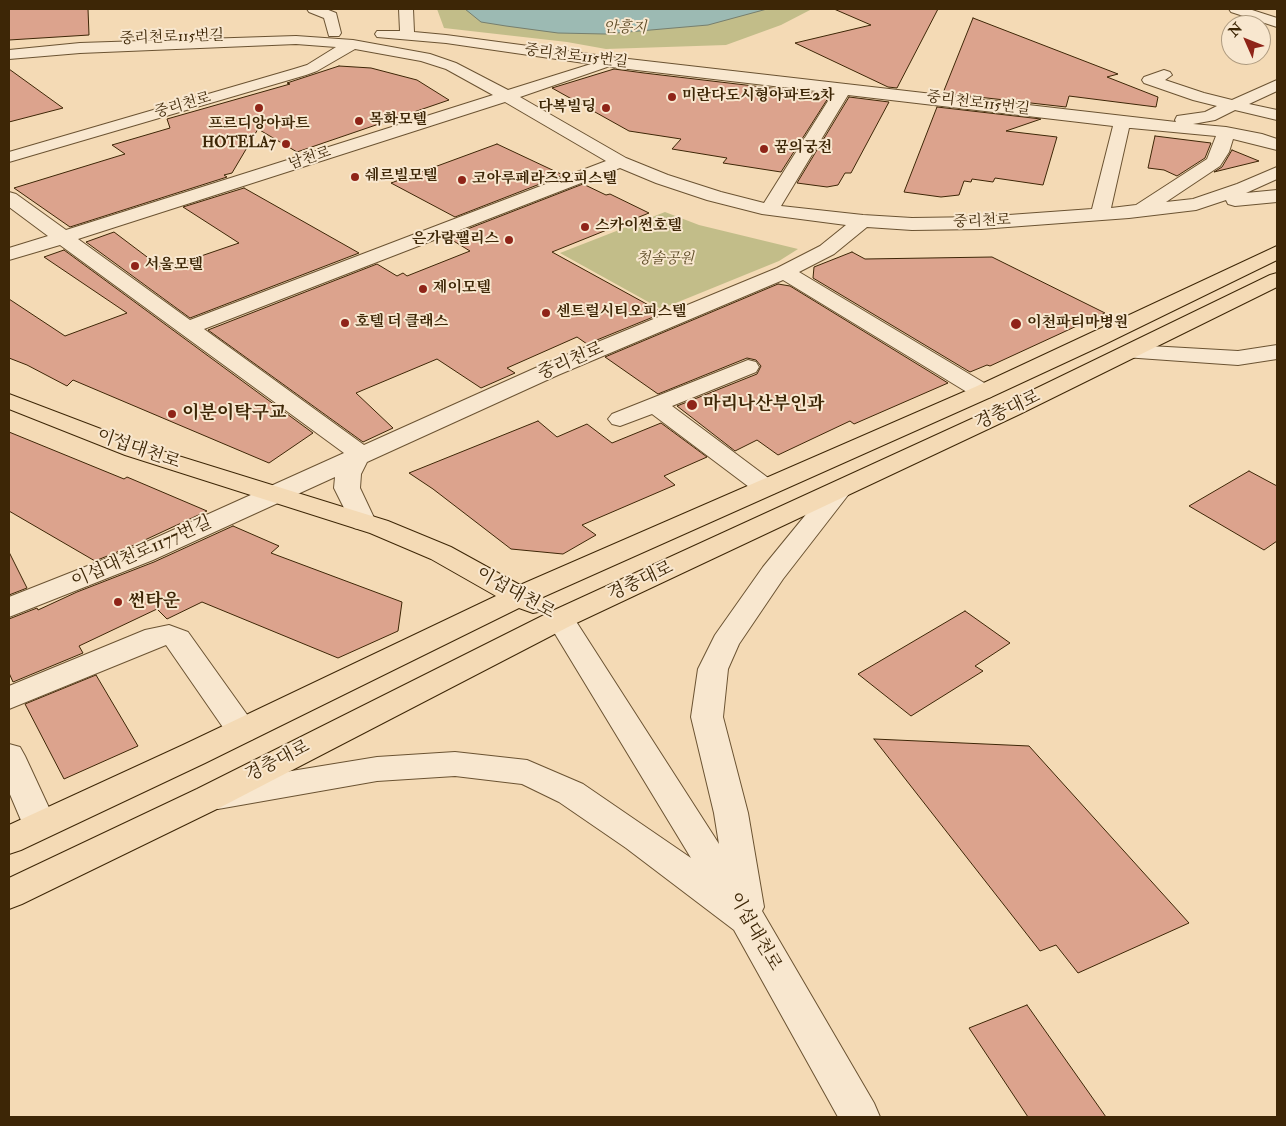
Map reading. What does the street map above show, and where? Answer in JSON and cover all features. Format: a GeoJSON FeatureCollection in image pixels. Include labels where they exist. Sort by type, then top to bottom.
{"type":"FeatureCollection","features":[{"type":"Feature","properties":{"kind":"main road","name":"경충대로"},"geometry":{"type":"LineString","coordinates":[[21,833],[242,731],[520,596],[983,392],[1277,252]]}},
{"type":"Feature","properties":{"kind":"main road","name":"경충대로"},"geometry":{"type":"LineString","coordinates":[[9,894],[209,798],[560,619],[1132,352],[1277,279]]}},
{"type":"Feature","properties":{"kind":"main road","name":"이섭대천로"},"geometry":{"type":"LineString","coordinates":[[9,401],[134,450],[363,522],[441,553],[560,619]]}},
{"type":"Feature","properties":{"kind":"street"},"geometry":{"type":"LineString","coordinates":[[314,9],[331,16],[334,33]]}},
{"type":"Feature","properties":{"kind":"street"},"geometry":{"type":"LineString","coordinates":[[406,9],[407,35]]}},
{"type":"Feature","properties":{"kind":"street"},"geometry":{"type":"LineString","coordinates":[[1236,9],[1277,23]]}},
{"type":"Feature","properties":{"kind":"street","name":"중리천로115번길"},"geometry":{"type":"LineString","coordinates":[[12,50],[76,42],[334,33],[407,35],[611,62],[844,88],[1127,123]]}},
{"type":"Feature","properties":{"kind":"street","name":"중리천로"},"geometry":{"type":"LineString","coordinates":[[12,50],[296,40],[353,44],[425,57],[451,66],[620,162],[662,179],[714,196],[769,210],[863,221],[912,224],[981,222],[1139,211],[1196,204],[1273,174]]}},
{"type":"Feature","properties":{"kind":"street","name":"중리천로"},"geometry":{"type":"LineString","coordinates":[[9,157],[300,72],[312,68],[353,44]]}},
{"type":"Feature","properties":{"kind":"street"},"geometry":{"type":"LineString","coordinates":[[512,49],[558,63],[556,68],[550,71],[525,76]]}},
{"type":"Feature","properties":{"kind":"street"},"geometry":{"type":"LineString","coordinates":[[425,57],[494,72]]}},
{"type":"Feature","properties":{"kind":"street","name":"남천로"},"geometry":{"type":"LineString","coordinates":[[9,254],[611,62]]}},
{"type":"Feature","properties":{"kind":"street"},"geometry":{"type":"LineString","coordinates":[[1150,80],[1199,97],[1218,112],[1277,129]]}},
{"type":"Feature","properties":{"kind":"street"},"geometry":{"type":"LineString","coordinates":[[1226,132],[1203,122],[1218,112],[1277,85]]}},
{"type":"Feature","properties":{"kind":"street"},"geometry":{"type":"LineString","coordinates":[[769,210],[844,88]]}},
{"type":"Feature","properties":{"kind":"street"},"geometry":{"type":"LineString","coordinates":[[1127,123],[1175,121],[1218,112],[1277,115]]}},
{"type":"Feature","properties":{"kind":"street"},"geometry":{"type":"LineString","coordinates":[[1127,123],[1226,132],[1256,138],[1277,145]]}},
{"type":"Feature","properties":{"kind":"street"},"geometry":{"type":"LineString","coordinates":[[1100,214],[1127,123]]}},
{"type":"Feature","properties":{"kind":"street"},"geometry":{"type":"LineString","coordinates":[[1139,211],[1214,162],[1220,152],[1226,132]]}},
{"type":"Feature","properties":{"kind":"street"},"geometry":{"type":"LineString","coordinates":[[1273,174],[1270,169],[1277,159]]}},
{"type":"Feature","properties":{"kind":"street"},"geometry":{"type":"LineString","coordinates":[[188,328],[620,162]]}},
{"type":"Feature","properties":{"kind":"street"},"geometry":{"type":"LineString","coordinates":[[1196,204],[1277,196]]}},
{"type":"Feature","properties":{"kind":"street"},"geometry":{"type":"LineString","coordinates":[[9,198],[361,454],[350,469],[347,488],[363,522]]}},
{"type":"Feature","properties":{"kind":"street","name":"중리천로"},"geometry":{"type":"LineString","coordinates":[[273,494],[602,349],[784,272],[827,250],[863,221]]}},
{"type":"Feature","properties":{"kind":"street","name":"경충대로"},"geometry":{"type":"LineString","coordinates":[[784,272],[983,392]]}},
{"type":"Feature","properties":{"kind":"street"},"geometry":{"type":"LineString","coordinates":[[579,336],[602,349]]}},
{"type":"Feature","properties":{"kind":"street"},"geometry":{"type":"LineString","coordinates":[[1132,352],[1238,358],[1277,352]]}},
{"type":"Feature","properties":{"kind":"street"},"geometry":{"type":"LineString","coordinates":[[620,419],[748,368]]}},
{"type":"Feature","properties":{"kind":"street"},"geometry":{"type":"LineString","coordinates":[[656,406],[766,488]]}},
{"type":"Feature","properties":{"kind":"street"},"geometry":{"type":"LineString","coordinates":[[747,919],[731,813],[707,717],[713,669],[725,642],[773,573],[839,490]]}},
{"type":"Feature","properties":{"kind":"street","name":"이섭대천로1177번길"},"geometry":{"type":"LineString","coordinates":[[9,608],[112,567],[273,494]]}},
{"type":"Feature","properties":{"kind":"street","name":"이섭대천로"},"geometry":{"type":"LineString","coordinates":[[560,619],[747,919],[860,1117]]}},
{"type":"Feature","properties":{"kind":"street"},"geometry":{"type":"LineString","coordinates":[[9,698],[155,637],[169,635],[178,639],[242,731]]}},
{"type":"Feature","properties":{"kind":"street"},"geometry":{"type":"LineString","coordinates":[[9,756],[21,833]]}},
{"type":"Feature","properties":{"kind":"street"},"geometry":{"type":"LineString","coordinates":[[209,798],[377,769],[455,764],[527,772],[571,793],[586,803],[638,838],[747,919]]}},
{"type":"Feature","properties":{"kind":"green space","name":"안흥지"},"geometry":{"type":"Polygon","coordinates":[[[437,9],[812,9],[781,25],[726,45],[606,49],[567,42],[444,28],[437,9]]]}},
{"type":"Feature","properties":{"kind":"green space","name":"청솔공원"},"geometry":{"type":"Polygon","coordinates":[[[665,212],[699,225],[798,249],[779,261],[661,309],[560,253],[665,212]]]}},
{"type":"Feature","properties":{"kind":"water","name":"안흥지"},"geometry":{"type":"Polygon","coordinates":[[[465,9],[767,9],[708,25],[605,34],[558,33],[481,22],[465,9]]]}},
{"type":"Feature","properties":{"kind":"building"},"geometry":{"type":"Polygon","coordinates":[[[9,9],[88,9],[89,35],[9,40],[9,9]]]}},
{"type":"Feature","properties":{"kind":"building"},"geometry":{"type":"Polygon","coordinates":[[[834,9],[938,9],[897,88],[888,87],[795,43],[871,25],[834,9]]]}},
{"type":"Feature","properties":{"kind":"building"},"geometry":{"type":"Polygon","coordinates":[[[973,18],[1118,74],[1107,77],[1158,97],[1156,107],[1069,96],[1066,107],[943,93],[973,18]]]}},
{"type":"Feature","properties":{"kind":"building"},"geometry":{"type":"Polygon","coordinates":[[[339,66],[371,68],[417,80],[449,100],[297,152],[258,129],[232,173],[224,175],[227,177],[70,227],[14,188],[125,154],[112,145],[170,128],[167,119],[290,84],[287,83],[339,66]]]}},
{"type":"Feature","properties":{"kind":"building"},"geometry":{"type":"Polygon","coordinates":[[[9,69],[63,108],[9,122],[9,69]]]}},
{"type":"Feature","properties":{"kind":"building"},"geometry":{"type":"Polygon","coordinates":[[[614,69],[830,95],[781,172],[723,163],[727,158],[672,149],[681,139],[629,131],[552,88],[614,69]]]}},
{"type":"Feature","properties":{"kind":"building"},"geometry":{"type":"Polygon","coordinates":[[[849,97],[889,102],[851,173],[845,173],[838,185],[827,187],[797,183],[849,97]]]}},
{"type":"Feature","properties":{"kind":"building"},"geometry":{"type":"Polygon","coordinates":[[[937,107],[1041,119],[1006,131],[1057,137],[1043,185],[995,178],[993,182],[972,179],[971,182],[964,181],[959,195],[941,197],[904,192],[937,107]]]}},
{"type":"Feature","properties":{"kind":"building"},"geometry":{"type":"Polygon","coordinates":[[[1155,136],[1211,143],[1205,158],[1177,176],[1164,170],[1148,168],[1155,136]]]}},
{"type":"Feature","properties":{"kind":"building","name":"코아루페라즈오피스텔"},"geometry":{"type":"Polygon","coordinates":[[[497,144],[563,175],[455,217],[391,183],[497,144]]]}},
{"type":"Feature","properties":{"kind":"building"},"geometry":{"type":"Polygon","coordinates":[[[1232,150],[1259,161],[1214,172],[1222,167],[1232,150]]]}},
{"type":"Feature","properties":{"kind":"building"},"geometry":{"type":"Polygon","coordinates":[[[583,184],[606,195],[610,194],[649,213],[552,252],[663,313],[587,344],[577,337],[507,368],[515,373],[481,388],[437,359],[356,393],[393,428],[363,442],[208,330],[377,264],[397,276],[403,273],[407,276],[470,251],[447,237],[583,184]]]}},
{"type":"Feature","properties":{"kind":"building"},"geometry":{"type":"Polygon","coordinates":[[[244,188],[359,253],[190,318],[86,242],[114,232],[163,269],[239,243],[183,207],[244,188]]]}},
{"type":"Feature","properties":{"kind":"building"},"geometry":{"type":"Polygon","coordinates":[[[64,250],[313,433],[269,463],[73,380],[67,386],[27,365],[9,358],[9,299],[65,336],[127,313],[44,257],[64,250]]]}},
{"type":"Feature","properties":{"kind":"building"},"geometry":{"type":"Polygon","coordinates":[[[852,252],[865,259],[992,257],[1105,313],[990,366],[987,365],[970,372],[813,278],[814,267],[852,252]]]}},
{"type":"Feature","properties":{"kind":"building"},"geometry":{"type":"Polygon","coordinates":[[[778,284],[790,286],[948,383],[854,424],[850,421],[778,455],[757,440],[735,451],[677,406],[757,374],[761,366],[756,360],[747,358],[658,394],[605,357],[778,284]]]}},
{"type":"Feature","properties":{"kind":"building"},"geometry":{"type":"Polygon","coordinates":[[[538,421],[557,437],[587,424],[612,443],[661,423],[707,457],[664,476],[675,485],[582,525],[596,535],[563,554],[511,549],[433,489],[409,473],[538,421]]]}},
{"type":"Feature","properties":{"kind":"building"},"geometry":{"type":"Polygon","coordinates":[[[9,432],[124,479],[127,477],[207,511],[95,561],[9,511],[9,432]]]}},
{"type":"Feature","properties":{"kind":"building"},"geometry":{"type":"Polygon","coordinates":[[[1249,471],[1277,486],[1277,541],[1264,550],[1189,506],[1249,471]]]}},
{"type":"Feature","properties":{"kind":"building"},"geometry":{"type":"Polygon","coordinates":[[[233,526],[279,546],[271,553],[402,602],[398,631],[338,658],[202,602],[167,619],[157,609],[79,646],[83,653],[13,682],[9,673],[9,619],[37,608],[38,610],[77,592],[154,562],[233,526]]]}},
{"type":"Feature","properties":{"kind":"building"},"geometry":{"type":"Polygon","coordinates":[[[9,552],[27,588],[9,595],[9,552]]]}},
{"type":"Feature","properties":{"kind":"building"},"geometry":{"type":"Polygon","coordinates":[[[965,611],[1010,643],[975,666],[983,671],[911,716],[858,674],[965,611]]]}},
{"type":"Feature","properties":{"kind":"building"},"geometry":{"type":"Polygon","coordinates":[[[96,675],[138,746],[64,779],[25,704],[96,675]]]}},
{"type":"Feature","properties":{"kind":"building"},"geometry":{"type":"Polygon","coordinates":[[[874,739],[1029,746],[1189,923],[1078,973],[1056,945],[1040,951],[874,739]]]}},
{"type":"Feature","properties":{"kind":"building"},"geometry":{"type":"Polygon","coordinates":[[[1027,1005],[1106,1117],[1028,1117],[969,1028],[1027,1005]]]}},
{"type":"Feature","properties":{"kind":"place","name":"미란다도시형아파트2차"},"geometry":{"type":"Point","coordinates":[672,97]}},
{"type":"Feature","properties":{"kind":"place","name":"프르디앙아파트"},"geometry":{"type":"Point","coordinates":[259,108]}},
{"type":"Feature","properties":{"kind":"place","name":"다복빌딩"},"geometry":{"type":"Point","coordinates":[606,108]}},
{"type":"Feature","properties":{"kind":"place","name":"목화모텔"},"geometry":{"type":"Point","coordinates":[359,121]}},
{"type":"Feature","properties":{"kind":"place","name":"HOTELA7"},"geometry":{"type":"Point","coordinates":[286,144]}},
{"type":"Feature","properties":{"kind":"place","name":"꿈의궁전"},"geometry":{"type":"Point","coordinates":[764,149]}},
{"type":"Feature","properties":{"kind":"place","name":"쉐르빌모텔"},"geometry":{"type":"Point","coordinates":[355,177]}},
{"type":"Feature","properties":{"kind":"place","name":"코아루페라즈오피스텔"},"geometry":{"type":"Point","coordinates":[462,180]}},
{"type":"Feature","properties":{"kind":"place","name":"스카이썬호텔"},"geometry":{"type":"Point","coordinates":[585,227]}},
{"type":"Feature","properties":{"kind":"place","name":"은가람팰리스"},"geometry":{"type":"Point","coordinates":[509,240]}},
{"type":"Feature","properties":{"kind":"place","name":"서울모텔"},"geometry":{"type":"Point","coordinates":[135,266]}},
{"type":"Feature","properties":{"kind":"place","name":"제이모텔"},"geometry":{"type":"Point","coordinates":[423,289]}},
{"type":"Feature","properties":{"kind":"place","name":"센트럴시티오피스텔"},"geometry":{"type":"Point","coordinates":[546,313]}},
{"type":"Feature","properties":{"kind":"place","name":"호텔 더 클래스"},"geometry":{"type":"Point","coordinates":[345,323]}},
{"type":"Feature","properties":{"kind":"place","name":"이천파티마병원"},"geometry":{"type":"Point","coordinates":[1016,324]}},
{"type":"Feature","properties":{"kind":"place","name":"마리나산부인과"},"geometry":{"type":"Point","coordinates":[692,405]}},
{"type":"Feature","properties":{"kind":"place","name":"이분이탁구교"},"geometry":{"type":"Point","coordinates":[172,414]}},
{"type":"Feature","properties":{"kind":"place","name":"썬타운"},"geometry":{"type":"Point","coordinates":[118,602]}}]}
